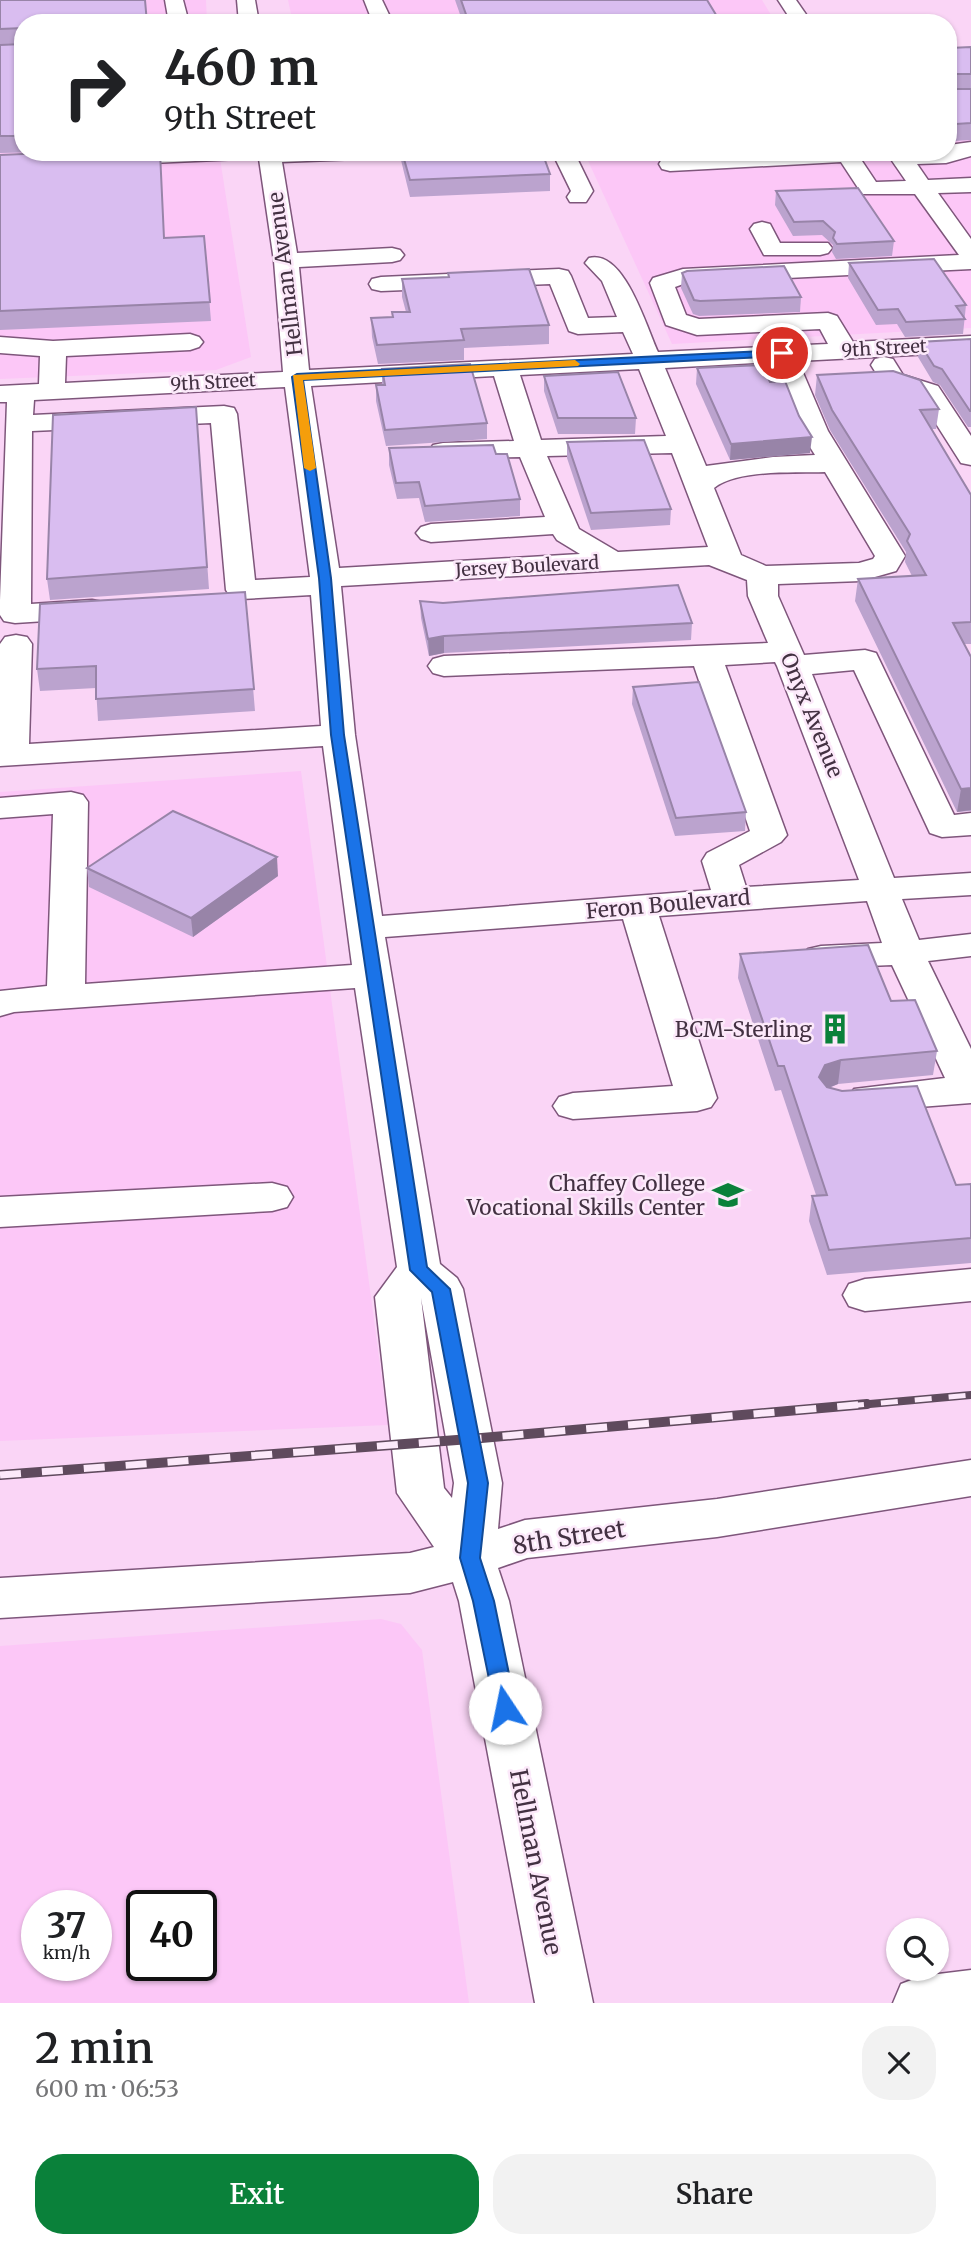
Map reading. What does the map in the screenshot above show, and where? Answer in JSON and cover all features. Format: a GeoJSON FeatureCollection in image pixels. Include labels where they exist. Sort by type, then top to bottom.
{"type":"FeatureCollection","features":[{"type":"Feature","properties":{"kind":"street","name":"Hellman Avenue"},"geometry":{"type":"LineString","coordinates":[[271,161],[286,261],[297,377],[326,581],[338,735],[365,928],[419,1270],[397,1297],[421,1493],[470,1558],[484,1601],[564,2003]]}},
{"type":"Feature","properties":{"kind":"street"},"geometry":{"type":"LineString","coordinates":[[567,161],[582,191],[578,197]]}},
{"type":"Feature","properties":{"kind":"street"},"geometry":{"type":"LineString","coordinates":[[670,163],[709,161]]}},
{"type":"Feature","properties":{"kind":"street"},"geometry":{"type":"LineString","coordinates":[[851,161],[870,189],[971,185]]}},
{"type":"Feature","properties":{"kind":"street"},"geometry":{"type":"LineString","coordinates":[[902,161],[969,251]]}},
{"type":"Feature","properties":{"kind":"street"},"geometry":{"type":"LineString","coordinates":[[762,229],[772,250],[969,251]]}},
{"type":"Feature","properties":{"kind":"street"},"geometry":{"type":"LineString","coordinates":[[286,261],[380,251],[381,284],[386,309]]}},
{"type":"Feature","properties":{"kind":"street"},"geometry":{"type":"LineString","coordinates":[[815,296],[683,276],[662,283],[675,320],[697,327],[815,296],[969,251]]}},
{"type":"Feature","properties":{"kind":"street"},"geometry":{"type":"LineString","coordinates":[[597,263],[613,278],[728,560],[762,575],[861,572],[885,565],[890,556],[814,430],[782,353]]}},
{"type":"Feature","properties":{"kind":"street"},"geometry":{"type":"LineString","coordinates":[[381,284],[559,276],[578,326],[632,324]]}},
{"type":"Feature","properties":{"kind":"street"},"geometry":{"type":"LineString","coordinates":[[815,296],[845,350]]}},
{"type":"Feature","properties":{"kind":"street"},"geometry":{"type":"LineString","coordinates":[[0,345],[53,349],[190,342]]}},
{"type":"Feature","properties":{"kind":"street","name":"9th Street"},"geometry":{"type":"LineString","coordinates":[[10,394],[971,344]]}},
{"type":"Feature","properties":{"kind":"street"},"geometry":{"type":"LineString","coordinates":[[52,392],[53,349]]}},
{"type":"Feature","properties":{"kind":"street"},"geometry":{"type":"LineString","coordinates":[[873,349],[893,380],[929,392],[963,432],[971,457]]}},
{"type":"Feature","properties":{"kind":"street"},"geometry":{"type":"LineString","coordinates":[[505,367],[530,448],[567,534],[612,561]]}},
{"type":"Feature","properties":{"kind":"street"},"geometry":{"type":"LineString","coordinates":[[10,394],[19,424],[15,614],[126,607]]}},
{"type":"Feature","properties":{"kind":"street","name":"Jersey Boulevard"},"geometry":{"type":"LineString","coordinates":[[19,424],[224,414],[231,594],[326,581],[580,575],[612,561],[709,556],[728,560]]}},
{"type":"Feature","properties":{"kind":"street"},"geometry":{"type":"LineString","coordinates":[[419,453],[682,444]]}},
{"type":"Feature","properties":{"kind":"street"},"geometry":{"type":"LineString","coordinates":[[698,487],[716,472],[773,465],[834,463]]}},
{"type":"Feature","properties":{"kind":"street"},"geometry":{"type":"LineString","coordinates":[[431,533],[564,525]]}},
{"type":"Feature","properties":{"kind":"street","name":"Onyx Avenue"},"geometry":{"type":"LineString","coordinates":[[762,575],[763,596],[905,953],[971,1089]]}},
{"type":"Feature","properties":{"kind":"street"},"geometry":{"type":"LineString","coordinates":[[16,644],[6,756],[338,735]]}},
{"type":"Feature","properties":{"kind":"street"},"geometry":{"type":"LineString","coordinates":[[706,656],[769,835],[720,861],[732,899]]}},
{"type":"Feature","properties":{"kind":"street"},"geometry":{"type":"LineString","coordinates":[[444,666],[706,656],[865,660],[942,826],[971,824]]}},
{"type":"Feature","properties":{"kind":"street"},"geometry":{"type":"LineString","coordinates":[[0,808],[71,802],[66,996]]}},
{"type":"Feature","properties":{"kind":"street","name":"Feron Boulevard"},"geometry":{"type":"LineString","coordinates":[[365,928],[881,888],[971,884]]}},
{"type":"Feature","properties":{"kind":"street"},"geometry":{"type":"LineString","coordinates":[[573,1106],[697,1098],[638,906]]}},
{"type":"Feature","properties":{"kind":"street"},"geometry":{"type":"LineString","coordinates":[[788,958],[905,953],[971,946]]}},
{"type":"Feature","properties":{"kind":"street"},"geometry":{"type":"LineString","coordinates":[[0,1004],[6,1001],[66,996],[373,975]]}},
{"type":"Feature","properties":{"kind":"street"},"geometry":{"type":"LineString","coordinates":[[839,1100],[971,1089]]}},
{"type":"Feature","properties":{"kind":"street"},"geometry":{"type":"LineString","coordinates":[[0,1212],[272,1196]]}},
{"type":"Feature","properties":{"kind":"street"},"geometry":{"type":"LineString","coordinates":[[865,1295],[971,1285]]}},
{"type":"Feature","properties":{"kind":"street","name":"8th Street"},"geometry":{"type":"LineString","coordinates":[[0,1598],[410,1573],[470,1558],[525,1539],[717,1518],[971,1478]]}},
{"type":"Feature","properties":{"kind":"street"},"geometry":{"type":"LineString","coordinates":[[922,2003],[971,1997]]}},
{"type":"Feature","properties":{"kind":"shaded area"},"geometry":{"type":"Polygon","coordinates":[[[0,0],[206,0],[207,14],[14,14],[14,161],[220,161],[251,357],[216,370],[0,379],[0,0]]]}},
{"type":"Feature","properties":{"kind":"shaded area"},"geometry":{"type":"Polygon","coordinates":[[[288,0],[762,0],[771,14],[291,14],[288,0]]]}},
{"type":"Feature","properties":{"kind":"shaded area"},"geometry":{"type":"Polygon","coordinates":[[[971,51],[971,328],[672,344],[588,161],[957,161],[957,52],[971,51]]]}},
{"type":"Feature","properties":{"kind":"shaded area"},"geometry":{"type":"Polygon","coordinates":[[[301,771],[388,1425],[0,1441],[0,792],[301,771]]]}},
{"type":"Feature","properties":{"kind":"shaded area"},"geometry":{"type":"Polygon","coordinates":[[[381,1619],[401,1624],[422,1650],[469,2003],[0,2003],[0,1646],[381,1619]]]}},
{"type":"Feature","properties":{"kind":"building"},"geometry":{"type":"Polygon","coordinates":[[[0,0],[145,0],[146,14],[14,14],[14,28],[0,29],[0,0]]]}},
{"type":"Feature","properties":{"kind":"building"},"geometry":{"type":"Polygon","coordinates":[[[461,0],[707,0],[716,14],[466,14],[461,0]]]}},
{"type":"Feature","properties":{"kind":"building"},"geometry":{"type":"Polygon","coordinates":[[[14,44],[14,136],[0,136],[0,45],[14,44]]]}},
{"type":"Feature","properties":{"kind":"building"},"geometry":{"type":"Polygon","coordinates":[[[971,47],[971,74],[957,74],[957,48],[971,47]]]}},
{"type":"Feature","properties":{"kind":"building"},"geometry":{"type":"Polygon","coordinates":[[[957,89],[971,89],[971,123],[957,124],[957,89]]]}},
{"type":"Feature","properties":{"kind":"building"},"geometry":{"type":"Polygon","coordinates":[[[14,154],[14,161],[160,161],[164,238],[204,236],[210,302],[0,311],[0,155],[14,154]]]}},
{"type":"Feature","properties":{"kind":"building"},"geometry":{"type":"Polygon","coordinates":[[[405,161],[545,161],[550,174],[410,180],[405,161]]]}},
{"type":"Feature","properties":{"kind":"building"},"geometry":{"type":"Polygon","coordinates":[[[858,188],[894,241],[837,244],[833,238],[835,232],[823,221],[794,222],[776,191],[858,188]]]}},
{"type":"Feature","properties":{"kind":"building"},"geometry":{"type":"Polygon","coordinates":[[[934,259],[966,305],[956,306],[965,319],[906,322],[898,309],[878,310],[849,263],[934,259]]]}},
{"type":"Feature","properties":{"kind":"building"},"geometry":{"type":"Polygon","coordinates":[[[784,266],[801,297],[694,300],[682,273],[687,271],[784,266]]]}},
{"type":"Feature","properties":{"kind":"building"},"geometry":{"type":"Polygon","coordinates":[[[529,269],[549,325],[461,329],[464,340],[377,345],[371,318],[393,317],[392,312],[410,312],[402,279],[449,277],[448,273],[529,269]]]}},
{"type":"Feature","properties":{"kind":"building"},"geometry":{"type":"Polygon","coordinates":[[[971,339],[970,411],[942,369],[934,366],[919,342],[971,339]]]}},
{"type":"Feature","properties":{"kind":"building"},"geometry":{"type":"Polygon","coordinates":[[[470,364],[487,423],[385,430],[376,385],[385,385],[382,369],[470,364]]]}},
{"type":"Feature","properties":{"kind":"building"},"geometry":{"type":"Polygon","coordinates":[[[762,365],[770,382],[785,381],[799,416],[812,437],[731,444],[697,368],[762,365]]]}},
{"type":"Feature","properties":{"kind":"building"},"geometry":{"type":"Polygon","coordinates":[[[893,371],[920,380],[939,409],[920,410],[971,495],[971,622],[953,623],[971,657],[971,788],[961,789],[858,579],[926,575],[907,541],[910,534],[832,410],[817,375],[893,371]]]}},
{"type":"Feature","properties":{"kind":"building"},"geometry":{"type":"Polygon","coordinates":[[[618,372],[636,418],[558,418],[544,376],[618,372]]]}},
{"type":"Feature","properties":{"kind":"building"},"geometry":{"type":"Polygon","coordinates":[[[196,407],[207,567],[47,579],[53,415],[196,407]]]}},
{"type":"Feature","properties":{"kind":"building"},"geometry":{"type":"Polygon","coordinates":[[[644,440],[671,509],[591,513],[567,442],[644,440]]]}},
{"type":"Feature","properties":{"kind":"building"},"geometry":{"type":"Polygon","coordinates":[[[493,445],[496,454],[507,454],[520,499],[425,506],[419,482],[396,483],[389,448],[493,445]]]}},
{"type":"Feature","properties":{"kind":"building"},"geometry":{"type":"Polygon","coordinates":[[[678,585],[692,623],[428,639],[420,601],[443,603],[678,585]]]}},
{"type":"Feature","properties":{"kind":"building"},"geometry":{"type":"Polygon","coordinates":[[[245,592],[254,689],[96,699],[96,666],[37,669],[40,604],[245,592]]]}},
{"type":"Feature","properties":{"kind":"building"},"geometry":{"type":"Polygon","coordinates":[[[699,682],[746,812],[676,818],[633,687],[699,682]]]}},
{"type":"Feature","properties":{"kind":"building"},"geometry":{"type":"Polygon","coordinates":[[[173,811],[277,857],[191,918],[87,868],[173,811]]]}},
{"type":"Feature","properties":{"kind":"building"},"geometry":{"type":"Polygon","coordinates":[[[868,945],[891,1001],[915,1000],[937,1051],[841,1060],[825,1065],[819,1077],[827,1087],[842,1091],[917,1086],[956,1185],[971,1184],[971,1238],[829,1250],[812,1196],[827,1195],[784,1066],[778,1066],[740,954],[868,945]]]}},
{"type":"Feature","properties":{"kind":"railway"},"geometry":{"type":"LineString","coordinates":[[847,1406],[971,1395]]}},
{"type":"Feature","properties":{"kind":"railway"},"geometry":{"type":"LineString","coordinates":[[0,1475],[470,1439],[867,1404]]}},
{"type":"Feature","properties":{"kind":"slow traffic"},"geometry":{"type":"LineString","coordinates":[[310,468],[297,377],[575,364]]}},
{"type":"Feature","properties":{"kind":"place","name":"BCM-Sterling"},"geometry":{"type":"Point","coordinates":[835,1029]}},
{"type":"Feature","properties":{"kind":"place","name":"Chaffey College Vocational Skills Center"},"geometry":{"type":"Point","coordinates":[728,1195]}},
{"type":"Feature","properties":{"kind":"route"},"geometry":{"type":"LineString","coordinates":[[505,1708],[484,1601],[470,1558],[478,1483],[441,1289],[419,1270],[384,1058],[338,735],[325,578],[297,377],[782,353]]}}]}
